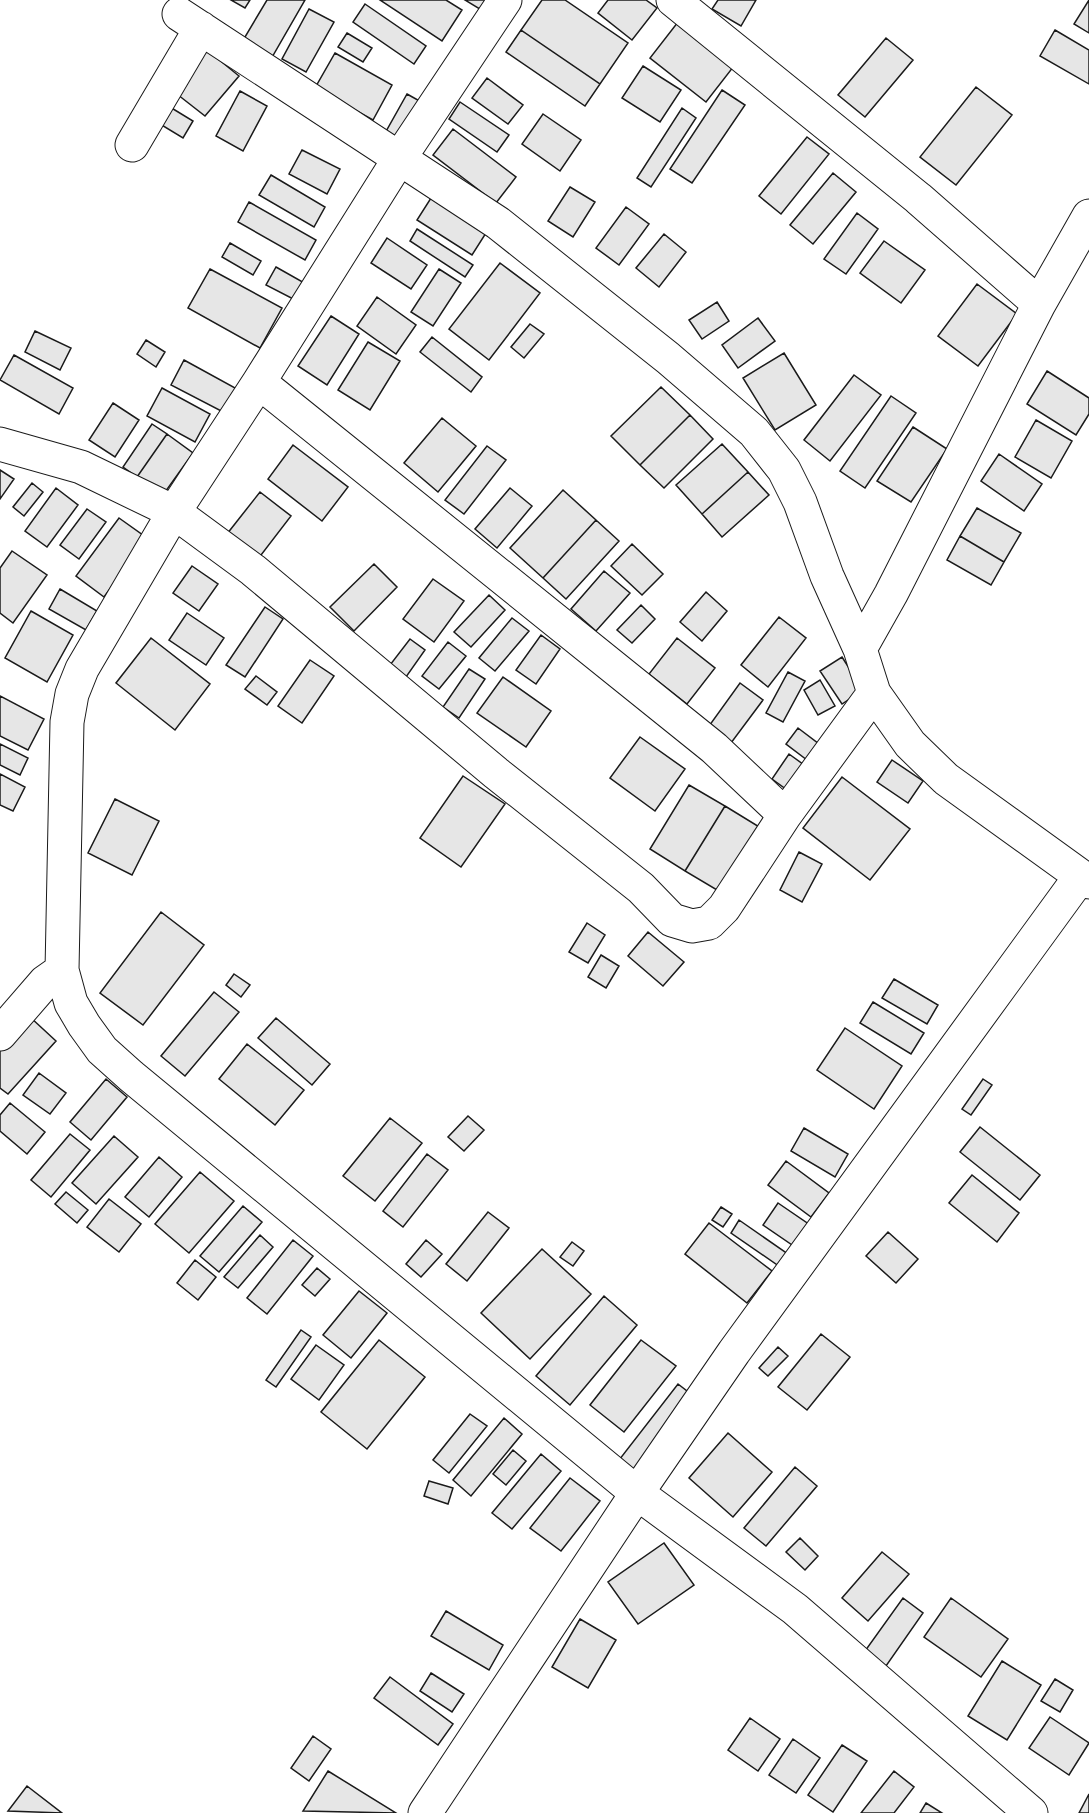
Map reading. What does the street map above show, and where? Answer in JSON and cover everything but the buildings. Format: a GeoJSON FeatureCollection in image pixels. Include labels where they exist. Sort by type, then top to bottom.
{"type":"FeatureCollection","features":[{"type":"Feature","properties":{"kind":"street"},"geometry":{"type":"LineString","coordinates":[[505,0],[399,159],[259,382],[174,512],[82,669],[72,694],[67,722],[62,970],[71,1003],[102,1050],[117,1063],[637,1493],[795,1609],[1031,1813]]}},
{"type":"Feature","properties":{"kind":"street"},"geometry":{"type":"LineString","coordinates":[[673,0],[918,198],[1039,304]]}},
{"type":"Feature","properties":{"kind":"street"},"geometry":{"type":"LineString","coordinates":[[132,145],[190,21],[498,223],[668,358],[754,432],[784,470],[800,502],[827,576],[860,649],[874,693],[910,744],[946,780],[1085,879],[857,1181],[637,1493],[425,1813]]}},
{"type":"Feature","properties":{"kind":"street"},"geometry":{"type":"LineString","coordinates":[[860,649],[891,594],[1039,304],[1089,216]]}},
{"type":"Feature","properties":{"kind":"street"},"geometry":{"type":"LineString","coordinates":[[259,382],[714,748],[785,815]]}},
{"type":"Feature","properties":{"kind":"street"},"geometry":{"type":"LineString","coordinates":[[0,444],[81,467],[174,512],[254,570],[496,773],[641,888],[672,920],[692,926],[709,923],[724,908],[785,815],[874,693]]}},
{"type":"Feature","properties":{"kind":"street"},"geometry":{"type":"LineString","coordinates":[[0,1034],[45,982],[62,970]]}}]}
